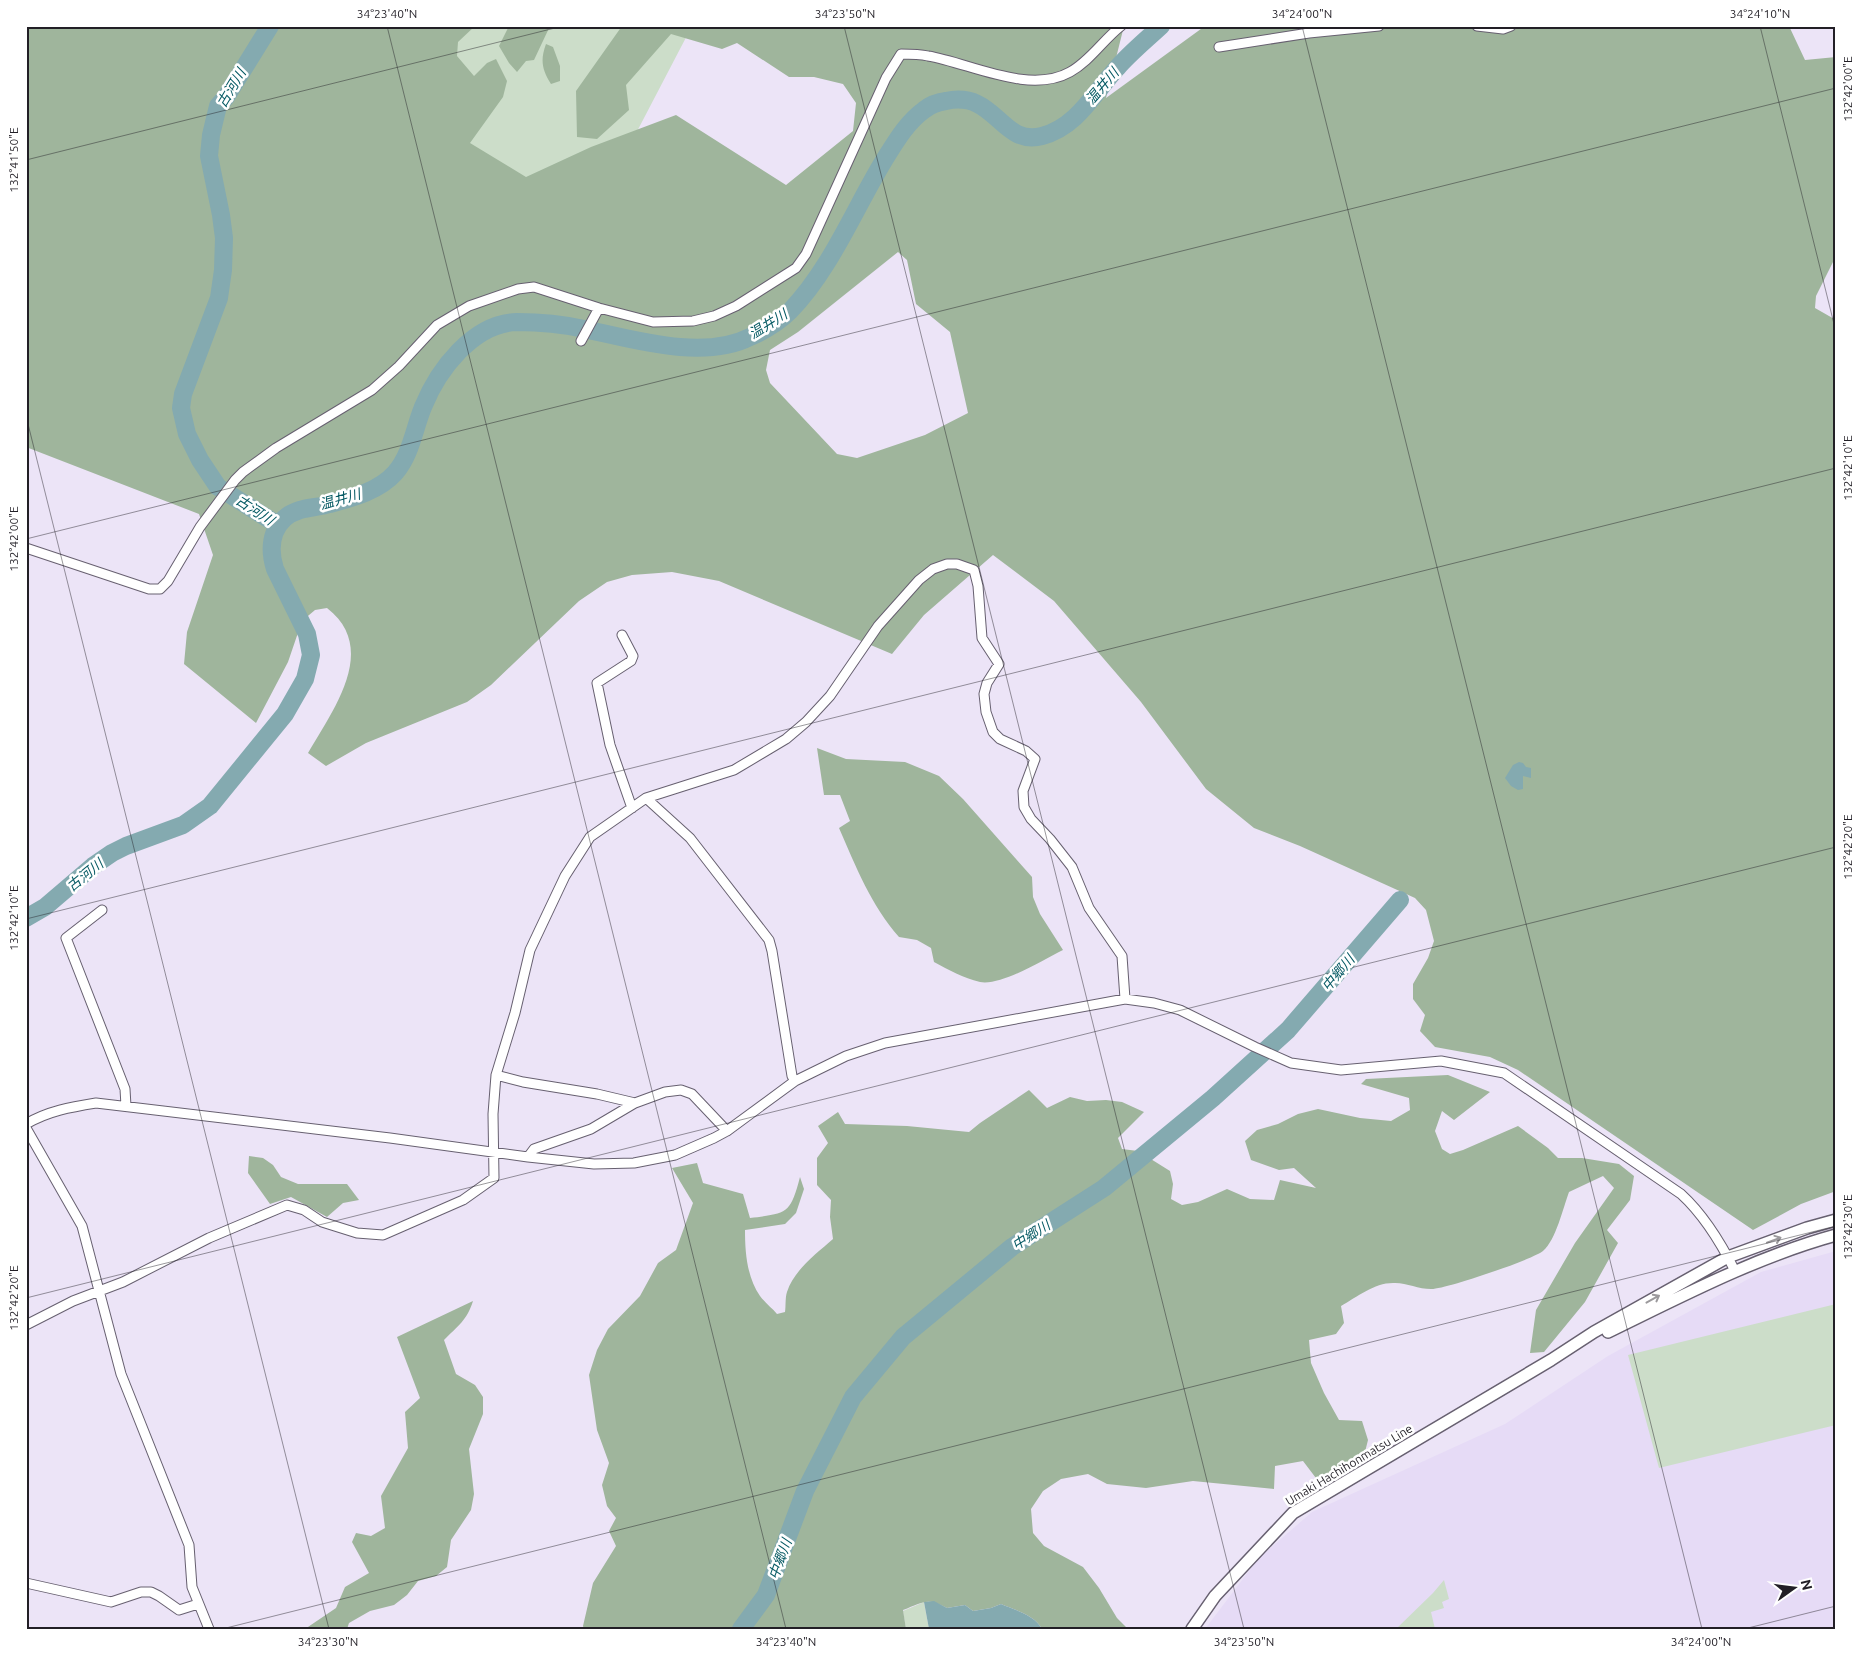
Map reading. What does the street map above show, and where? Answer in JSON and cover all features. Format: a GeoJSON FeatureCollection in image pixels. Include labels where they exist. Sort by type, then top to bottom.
{"type":"FeatureCollection","features":[{"type":"Feature","properties":{"kind":"main road","name":"Umaki Hachihonmatsu Line"},"geometry":{"type":"LineString","coordinates":[[1192,1629],[1214,1596],[1293,1513],[1551,1360],[1594,1332],[1728,1257],[1808,1228],[1836,1220]]}},
{"type":"Feature","properties":{"kind":"main road","name":"Umaki Hachihonmatsu Line"},"geometry":{"type":"LineString","coordinates":[[1551,1360],[1735,1271],[1811,1242],[1836,1235]]}},
{"type":"Feature","properties":{"kind":"street"},"geometry":{"type":"LineString","coordinates":[[26,548],[149,589],[160,589],[168,581],[200,528],[234,480],[242,472],[270,452],[372,390],[399,366],[437,325],[469,306],[518,289],[534,286],[598,309],[653,322],[692,321],[714,316],[736,306],[796,268],[806,254],[886,78],[901,54],[928,56],[1010,76],[1034,80],[1051,80],[1069,72],[1084,62],[1121,26]]}},
{"type":"Feature","properties":{"kind":"street"},"geometry":{"type":"LineString","coordinates":[[1219,47],[1309,33],[1379,26]]}},
{"type":"Feature","properties":{"kind":"street"},"geometry":{"type":"LineString","coordinates":[[1477,26],[1503,29],[1511,26]]}},
{"type":"Feature","properties":{"kind":"street"},"geometry":{"type":"LineString","coordinates":[[581,341],[598,309]]}},
{"type":"Feature","properties":{"kind":"street"},"geometry":{"type":"LineString","coordinates":[[26,1325],[73,1301],[100,1293],[209,1238],[287,1205],[304,1210],[322,1222],[358,1233],[382,1235],[463,1200],[494,1178],[492,1153],[496,1075],[515,1013],[530,950],[564,876],[590,837],[646,798],[734,770],[786,739],[806,722],[830,696],[878,626],[904,595],[933,568],[947,564],[957,564],[974,570],[978,586],[982,638],[999,664],[986,683],[984,694],[986,712],[993,732],[1000,739],[1026,751],[1035,759],[1023,791],[1024,806],[1031,819],[1072,867],[1089,908],[1122,956],[1125,999]]}},
{"type":"Feature","properties":{"kind":"street"},"geometry":{"type":"LineString","coordinates":[[622,635],[633,656],[631,661],[597,683],[610,745],[632,808]]}},
{"type":"Feature","properties":{"kind":"street"},"geometry":{"type":"LineString","coordinates":[[646,798],[690,838],[769,940],[792,1076],[795,1081]]}},
{"type":"Feature","properties":{"kind":"street"},"geometry":{"type":"LineString","coordinates":[[102,910],[66,938],[125,1089],[126,1106]]}},
{"type":"Feature","properties":{"kind":"street"},"geometry":{"type":"LineString","coordinates":[[26,1124],[39,1116],[65,1108],[96,1104],[390,1138],[528,1157],[594,1164],[634,1163],[675,1155],[728,1131],[795,1081],[846,1056],[885,1043],[1125,999],[1154,1003],[1180,1010],[1292,1063],[1341,1070],[1441,1061],[1504,1073],[1681,1194],[1696,1207],[1735,1271]]}},
{"type":"Feature","properties":{"kind":"street"},"geometry":{"type":"LineString","coordinates":[[496,1075],[634,1103]]}},
{"type":"Feature","properties":{"kind":"street"},"geometry":{"type":"LineString","coordinates":[[528,1157],[534,1149],[591,1129],[634,1103],[665,1092],[681,1090],[692,1094],[728,1131]]}},
{"type":"Feature","properties":{"kind":"street"},"geometry":{"type":"LineString","coordinates":[[26,1128],[82,1226],[121,1374],[189,1545],[192,1587],[209,1629]]}},
{"type":"Feature","properties":{"kind":"street"},"geometry":{"type":"LineString","coordinates":[[26,1583],[111,1602],[141,1592],[151,1592],[179,1610],[198,1604]]}},
{"type":"Feature","properties":{"kind":"shaded area"},"geometry":{"type":"Polygon","coordinates":[[[26,26],[475,26],[458,42],[457,56],[474,76],[487,63],[496,59],[507,81],[503,97],[470,143],[526,177],[591,147],[676,115],[786,185],[853,131],[856,103],[843,84],[814,77],[789,77],[737,43],[722,49],[671,34],[626,85],[629,110],[597,139],[577,137],[576,91],[622,26],[1124,26],[1106,98],[1205,26],[1789,26],[1805,60],[1836,57],[1836,256],[1816,296],[1815,308],[1836,320],[1836,1191],[1801,1204],[1753,1230],[1518,1070],[1490,1057],[1435,1047],[1420,1031],[1425,1015],[1413,999],[1413,984],[1428,958],[1434,941],[1426,910],[1415,898],[1300,846],[1254,828],[1206,789],[1141,702],[1054,601],[993,555],[924,615],[892,654],[719,581],[672,572],[632,575],[607,582],[579,601],[491,685],[467,702],[366,743],[326,766],[308,753],[339,699],[351,661],[350,642],[342,624],[327,608],[315,610],[302,621],[288,662],[256,723],[184,664],[187,632],[213,555],[199,514],[26,447],[26,26]],[[898,252],[798,332],[770,350],[766,370],[770,383],[837,454],[857,458],[925,435],[968,413],[950,332],[916,304],[907,260],[898,252]]]}},
{"type":"Feature","properties":{"kind":"shaded area"},"geometry":{"type":"Polygon","coordinates":[[[441,26],[692,26],[620,164],[411,337],[441,26]]]}},
{"type":"Feature","properties":{"kind":"shaded area"},"geometry":{"type":"Polygon","coordinates":[[[509,26],[550,26],[534,60],[526,61],[517,72],[499,46],[509,26]]]}},
{"type":"Feature","properties":{"kind":"shaded area"},"geometry":{"type":"Polygon","coordinates":[[[546,44],[553,47],[560,66],[560,81],[551,84],[543,65],[546,44]]]}},
{"type":"Feature","properties":{"kind":"shaded area"},"geometry":{"type":"Polygon","coordinates":[[[817,748],[846,759],[905,762],[939,776],[963,799],[1032,877],[1033,897],[1040,914],[1063,950],[1010,976],[989,982],[980,982],[962,976],[934,962],[931,948],[917,940],[899,937],[872,899],[839,828],[850,821],[840,795],[824,795],[817,748]]]}},
{"type":"Feature","properties":{"kind":"shaded area"},"geometry":{"type":"Polygon","coordinates":[[[1519,762],[1531,768],[1531,778],[1523,776],[1523,789],[1518,790],[1511,786],[1505,778],[1513,765],[1519,762]]]}},
{"type":"Feature","properties":{"kind":"shaded area"},"geometry":{"type":"Polygon","coordinates":[[[1448,1075],[1490,1092],[1454,1120],[1442,1111],[1435,1131],[1442,1149],[1450,1154],[1518,1126],[1548,1148],[1558,1158],[1582,1158],[1619,1164],[1634,1176],[1630,1200],[1607,1230],[1618,1243],[1585,1302],[1544,1352],[1530,1353],[1536,1310],[1575,1243],[1614,1188],[1603,1176],[1569,1192],[1552,1239],[1543,1251],[1536,1255],[1488,1273],[1439,1288],[1426,1289],[1398,1283],[1379,1285],[1341,1306],[1344,1323],[1336,1334],[1309,1340],[1311,1363],[1324,1393],[1339,1420],[1362,1421],[1368,1440],[1362,1464],[1322,1486],[1303,1461],[1275,1466],[1274,1489],[1193,1481],[1146,1488],[1107,1484],[1088,1474],[1061,1479],[1043,1491],[1031,1509],[1033,1533],[1044,1546],[1083,1567],[1099,1588],[1117,1618],[1128,1629],[1042,1629],[1035,1620],[1001,1604],[973,1611],[965,1605],[947,1608],[925,1602],[903,1610],[906,1629],[584,1629],[583,1626],[593,1583],[616,1546],[609,1531],[616,1518],[607,1506],[602,1485],[609,1463],[597,1430],[589,1375],[597,1350],[608,1329],[640,1296],[658,1263],[676,1250],[693,1203],[672,1168],[697,1163],[703,1183],[743,1194],[750,1218],[772,1215],[785,1210],[793,1199],[800,1177],[804,1189],[796,1213],[785,1224],[745,1230],[746,1256],[752,1281],[760,1296],[777,1314],[785,1312],[787,1292],[800,1270],[833,1239],[830,1217],[831,1200],[817,1185],[817,1158],[828,1143],[818,1126],[838,1112],[845,1124],[907,1126],[969,1132],[1029,1090],[1047,1108],[1070,1097],[1087,1101],[1106,1100],[1122,1102],[1144,1112],[1118,1138],[1122,1149],[1138,1151],[1170,1171],[1173,1184],[1171,1199],[1182,1205],[1198,1202],[1227,1189],[1250,1199],[1274,1200],[1280,1180],[1316,1188],[1294,1168],[1279,1170],[1251,1160],[1245,1141],[1257,1130],[1278,1124],[1298,1114],[1318,1109],[1360,1118],[1391,1121],[1410,1110],[1409,1098],[1361,1084],[1366,1079],[1448,1075]]]}},
{"type":"Feature","properties":{"kind":"shaded area"},"geometry":{"type":"Polygon","coordinates":[[[249,1156],[263,1158],[273,1165],[281,1177],[298,1184],[347,1184],[359,1200],[343,1203],[327,1217],[291,1197],[270,1204],[248,1173],[249,1156]]]}},
{"type":"Feature","properties":{"kind":"shaded area"},"geometry":{"type":"Polygon","coordinates":[[[1836,1251],[1836,1629],[1205,1629],[1258,1559],[1312,1512],[1505,1424],[1608,1356],[1761,1272],[1836,1251]]]}},
{"type":"Feature","properties":{"kind":"shaded area"},"geometry":{"type":"Polygon","coordinates":[[[473,1301],[465,1318],[444,1340],[456,1374],[475,1385],[483,1397],[483,1414],[469,1449],[474,1494],[471,1510],[451,1540],[447,1567],[436,1576],[418,1581],[407,1595],[394,1605],[370,1611],[349,1623],[347,1629],[305,1629],[336,1608],[345,1587],[369,1573],[352,1542],[356,1533],[371,1536],[385,1528],[381,1496],[408,1448],[405,1412],[420,1398],[397,1337],[473,1301]]]}},
{"type":"Feature","properties":{"kind":"shaded area"},"geometry":{"type":"Polygon","coordinates":[[[1836,1304],[1836,1425],[1659,1468],[1628,1355],[1836,1304]]]}},
{"type":"Feature","properties":{"kind":"shaded area"},"geometry":{"type":"Polygon","coordinates":[[[1444,1580],[1449,1599],[1442,1602],[1444,1608],[1431,1612],[1435,1629],[1396,1629],[1433,1593],[1444,1580]]]}},
{"type":"Feature","properties":{"kind":"shaded area"},"geometry":{"type":"Polygon","coordinates":[[[934,1601],[947,1608],[965,1605],[973,1611],[1001,1604],[1035,1620],[1042,1629],[929,1629],[924,1602],[934,1601]]]}},
{"type":"Feature","properties":{"kind":"shaded area"},"geometry":{"type":"Polygon","coordinates":[[[924,1602],[929,1629],[906,1629],[903,1611],[924,1602]]]}},
{"type":"Feature","properties":{"kind":"waterway","name":"古河川"},"geometry":{"type":"LineString","coordinates":[[270,26],[226,97],[218,106],[211,135],[209,156],[224,238],[223,270],[219,298],[183,394],[181,408],[187,434],[200,460],[218,487],[278,525]]}},
{"type":"Feature","properties":{"kind":"waterway","name":"温井川"},"geometry":{"type":"LineString","coordinates":[[26,918],[45,907],[93,866],[112,853],[183,825],[210,806],[285,714],[305,679],[311,655],[307,634],[275,569],[272,550],[274,533],[284,519],[291,514],[356,496],[381,485],[389,479],[405,458],[423,407],[438,378],[459,351],[472,340],[486,330],[501,324],[517,322],[567,326],[667,346],[689,348],[731,344],[755,335],[781,319],[804,295],[841,239],[896,141],[906,127],[926,108],[940,102],[963,100],[976,103],[988,110],[1017,134],[1028,137],[1042,136],[1054,132],[1075,117],[1122,62],[1161,26]]}},
{"type":"Feature","properties":{"kind":"waterway","name":"中郷川"},"geometry":{"type":"LineString","coordinates":[[741,1629],[766,1595],[805,1491],[853,1397],[903,1337],[1012,1247],[1104,1188],[1213,1098],[1288,1030],[1400,900]]}}]}
